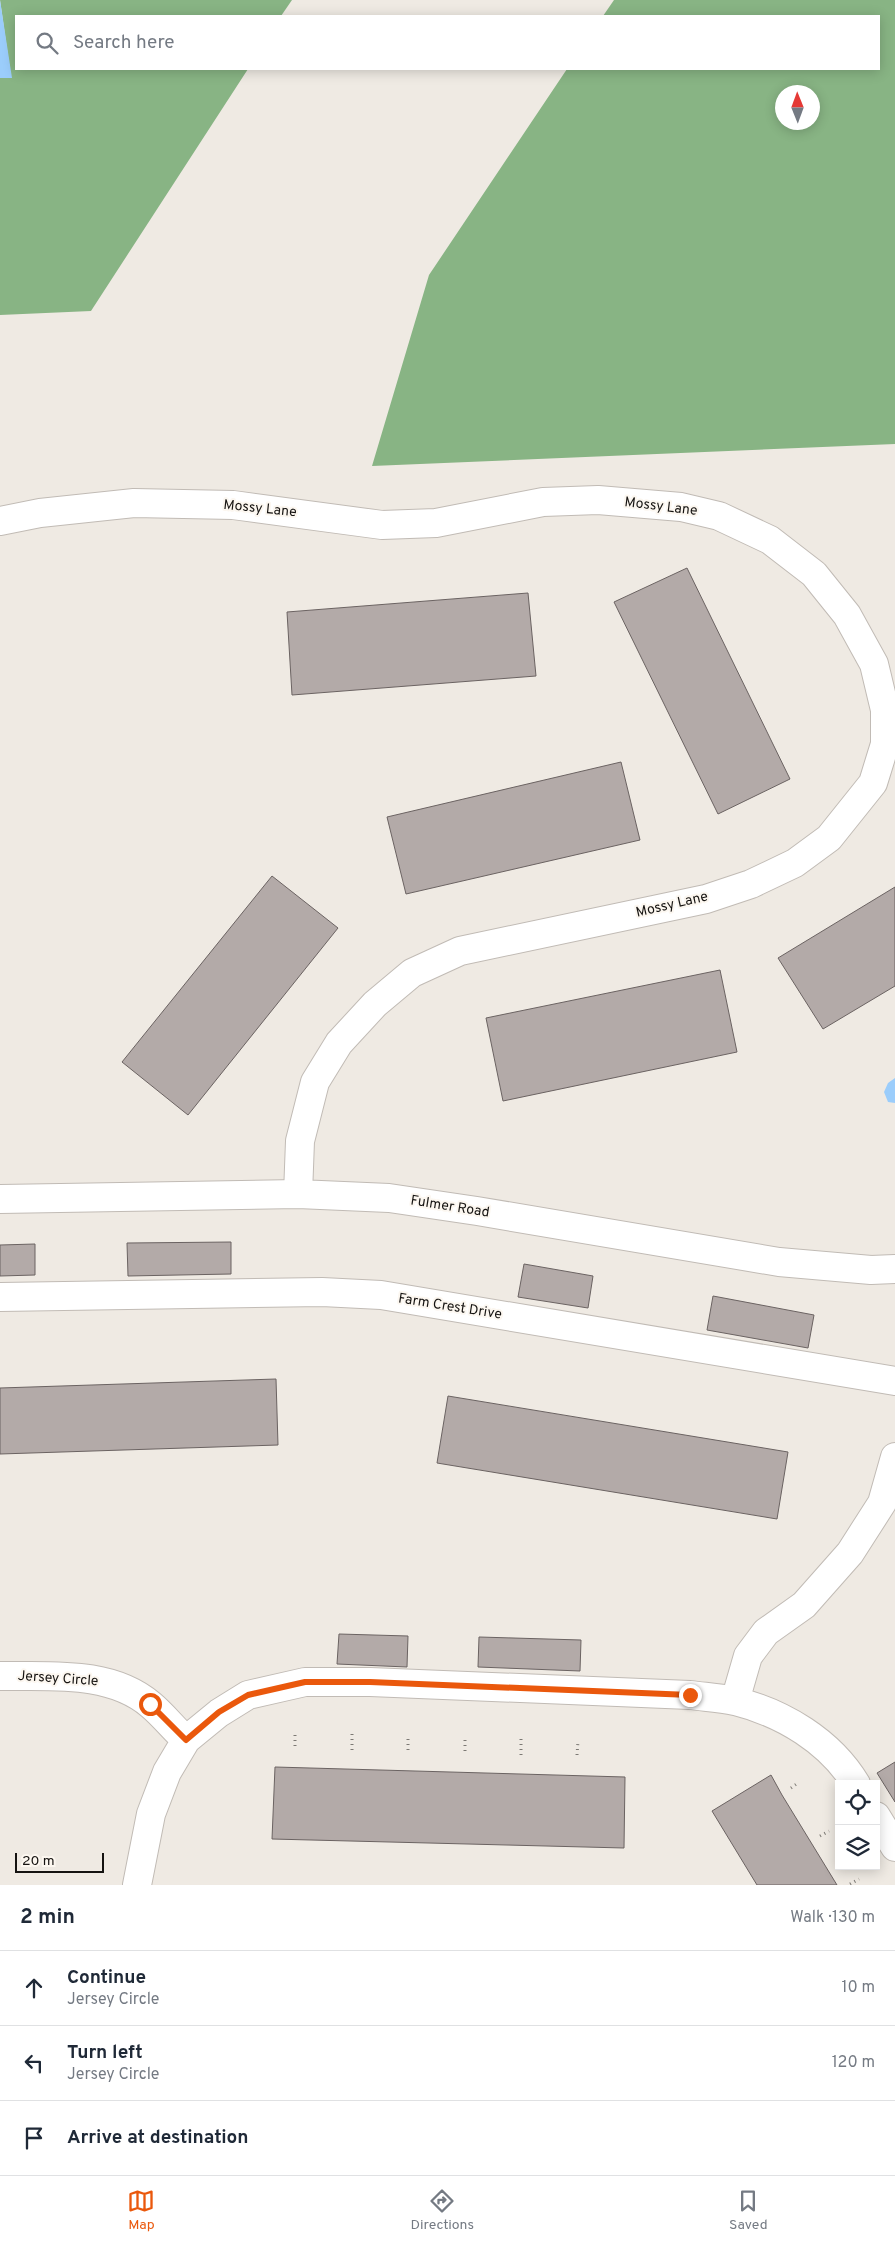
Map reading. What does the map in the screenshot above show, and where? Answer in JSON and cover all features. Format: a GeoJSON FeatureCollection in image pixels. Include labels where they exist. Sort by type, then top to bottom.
{"type":"FeatureCollection","features":[{"type":"Feature","properties":{"kind":"street","name":"Mossy Lane"},"geometry":{"type":"LineString","coordinates":[[0,521],[40,512],[134,504],[233,505],[382,525],[436,523],[543,502],[598,500],[681,507],[720,516],[770,540],[814,574],[847,615],[874,664],[886,710],[885,744],[873,782],[829,838],[795,863],[742,887],[706,899],[460,951],[412,973],[374,1004],[339,1043],[315,1082],[300,1141],[298,1194]]}},
{"type":"Feature","properties":{"kind":"street","name":"Fulmer Road"},"geometry":{"type":"LineString","coordinates":[[0,1199],[298,1194],[409,1201],[779,1262],[871,1270],[895,1269]]}},
{"type":"Feature","properties":{"kind":"street","name":"Farm Crest Drive"},"geometry":{"type":"LineString","coordinates":[[0,1297],[322,1292],[381,1296],[895,1381]]}},
{"type":"Feature","properties":{"kind":"street"},"geometry":{"type":"LineString","coordinates":[[735,1701],[748,1656],[766,1632],[804,1605],[850,1553],[882,1504],[895,1458]]}},
{"type":"Feature","properties":{"kind":"street","name":"Jersey Circle"},"geometry":{"type":"LineString","coordinates":[[0,1676],[79,1677],[117,1684],[150,1704],[186,1740]]}},
{"type":"Feature","properties":{"kind":"street"},"geometry":{"type":"LineString","coordinates":[[137,1885],[151,1814],[167,1772],[186,1740],[219,1712],[248,1695],[305,1682],[370,1682],[670,1694],[735,1701],[781,1717],[819,1741],[853,1780]]}},
{"type":"Feature","properties":{"kind":"street"},"geometry":{"type":"LineString","coordinates":[[880,1823],[895,1847]]}},
{"type":"Feature","properties":{"kind":"path"},"geometry":{"type":"LineString","coordinates":[[352,1733],[352,1750]]}},
{"type":"Feature","properties":{"kind":"path"},"geometry":{"type":"LineString","coordinates":[[295,1734],[295,1746]]}},
{"type":"Feature","properties":{"kind":"path"},"geometry":{"type":"LineString","coordinates":[[408,1735],[408,1750]]}},
{"type":"Feature","properties":{"kind":"path"},"geometry":{"type":"LineString","coordinates":[[465,1737],[465,1751]]}},
{"type":"Feature","properties":{"kind":"path"},"geometry":{"type":"LineString","coordinates":[[521,1739],[521,1755]]}},
{"type":"Feature","properties":{"kind":"path"},"geometry":{"type":"LineString","coordinates":[[577,1755],[578,1741]]}},
{"type":"Feature","properties":{"kind":"path"},"geometry":{"type":"LineString","coordinates":[[791,1788],[798,1783]]}},
{"type":"Feature","properties":{"kind":"path"},"geometry":{"type":"LineString","coordinates":[[820,1836],[829,1831]]}},
{"type":"Feature","properties":{"kind":"path"},"geometry":{"type":"LineString","coordinates":[[850,1884],[859,1878]]}},
{"type":"Feature","properties":{"kind":"green space"},"geometry":{"type":"Polygon","coordinates":[[[0,0],[292,0],[282,15],[15,15],[15,70],[247,70],[91,311],[0,315],[0,78],[11,77],[0,0]]]}},
{"type":"Feature","properties":{"kind":"green space"},"geometry":{"type":"Polygon","coordinates":[[[614,0],[895,0],[895,444],[372,466],[429,275],[566,70],[880,70],[880,15],[604,15],[614,0]]]}},
{"type":"Feature","properties":{"kind":"water"},"geometry":{"type":"Polygon","coordinates":[[[0,0],[12,78],[0,78],[0,0]]]}},
{"type":"Feature","properties":{"kind":"water"},"geometry":{"type":"Polygon","coordinates":[[[895,1078],[895,1103],[888,1102],[884,1092],[888,1083],[895,1078]]]}},
{"type":"Feature","properties":{"kind":"building"},"geometry":{"type":"Polygon","coordinates":[[[687,568],[790,779],[718,814],[614,602],[687,568]]]}},
{"type":"Feature","properties":{"kind":"building"},"geometry":{"type":"Polygon","coordinates":[[[528,593],[536,676],[292,695],[287,612],[528,593]]]}},
{"type":"Feature","properties":{"kind":"building"},"geometry":{"type":"Polygon","coordinates":[[[621,762],[640,840],[406,894],[387,817],[621,762]]]}},
{"type":"Feature","properties":{"kind":"building"},"geometry":{"type":"Polygon","coordinates":[[[272,876],[338,928],[188,1115],[122,1062],[272,876]]]}},
{"type":"Feature","properties":{"kind":"building"},"geometry":{"type":"Polygon","coordinates":[[[895,887],[895,986],[823,1029],[778,958],[895,887]]]}},
{"type":"Feature","properties":{"kind":"building"},"geometry":{"type":"Polygon","coordinates":[[[720,970],[737,1052],[503,1101],[486,1018],[720,970]]]}},
{"type":"Feature","properties":{"kind":"building"},"geometry":{"type":"Polygon","coordinates":[[[231,1242],[231,1274],[128,1276],[127,1243],[231,1242]]]}},
{"type":"Feature","properties":{"kind":"building"},"geometry":{"type":"Polygon","coordinates":[[[35,1244],[35,1275],[0,1276],[0,1245],[35,1244]]]}},
{"type":"Feature","properties":{"kind":"building"},"geometry":{"type":"Polygon","coordinates":[[[524,1264],[593,1276],[588,1308],[518,1297],[524,1264]]]}},
{"type":"Feature","properties":{"kind":"building"},"geometry":{"type":"Polygon","coordinates":[[[713,1296],[814,1315],[808,1348],[707,1330],[713,1296]]]}},
{"type":"Feature","properties":{"kind":"building"},"geometry":{"type":"Polygon","coordinates":[[[276,1379],[278,1445],[0,1454],[0,1388],[276,1379]]]}},
{"type":"Feature","properties":{"kind":"building"},"geometry":{"type":"Polygon","coordinates":[[[448,1396],[788,1452],[777,1519],[437,1463],[448,1396]]]}},
{"type":"Feature","properties":{"kind":"building"},"geometry":{"type":"Polygon","coordinates":[[[339,1634],[408,1636],[407,1667],[337,1664],[339,1634]]]}},
{"type":"Feature","properties":{"kind":"building"},"geometry":{"type":"Polygon","coordinates":[[[479,1637],[581,1640],[580,1671],[478,1667],[479,1637]]]}},
{"type":"Feature","properties":{"kind":"building"},"geometry":{"type":"Polygon","coordinates":[[[895,1762],[895,1802],[877,1773],[895,1762]]]}},
{"type":"Feature","properties":{"kind":"building"},"geometry":{"type":"Polygon","coordinates":[[[275,1767],[625,1777],[624,1848],[272,1839],[275,1767]]]}},
{"type":"Feature","properties":{"kind":"building"},"geometry":{"type":"Polygon","coordinates":[[[771,1775],[837,1885],[757,1885],[712,1811],[771,1775]]]}},
{"type":"Feature","properties":{"kind":"route"},"geometry":{"type":"LineString","coordinates":[[150,1704],[186,1740],[219,1712],[248,1695],[305,1682],[370,1682],[690,1695]]}}]}
